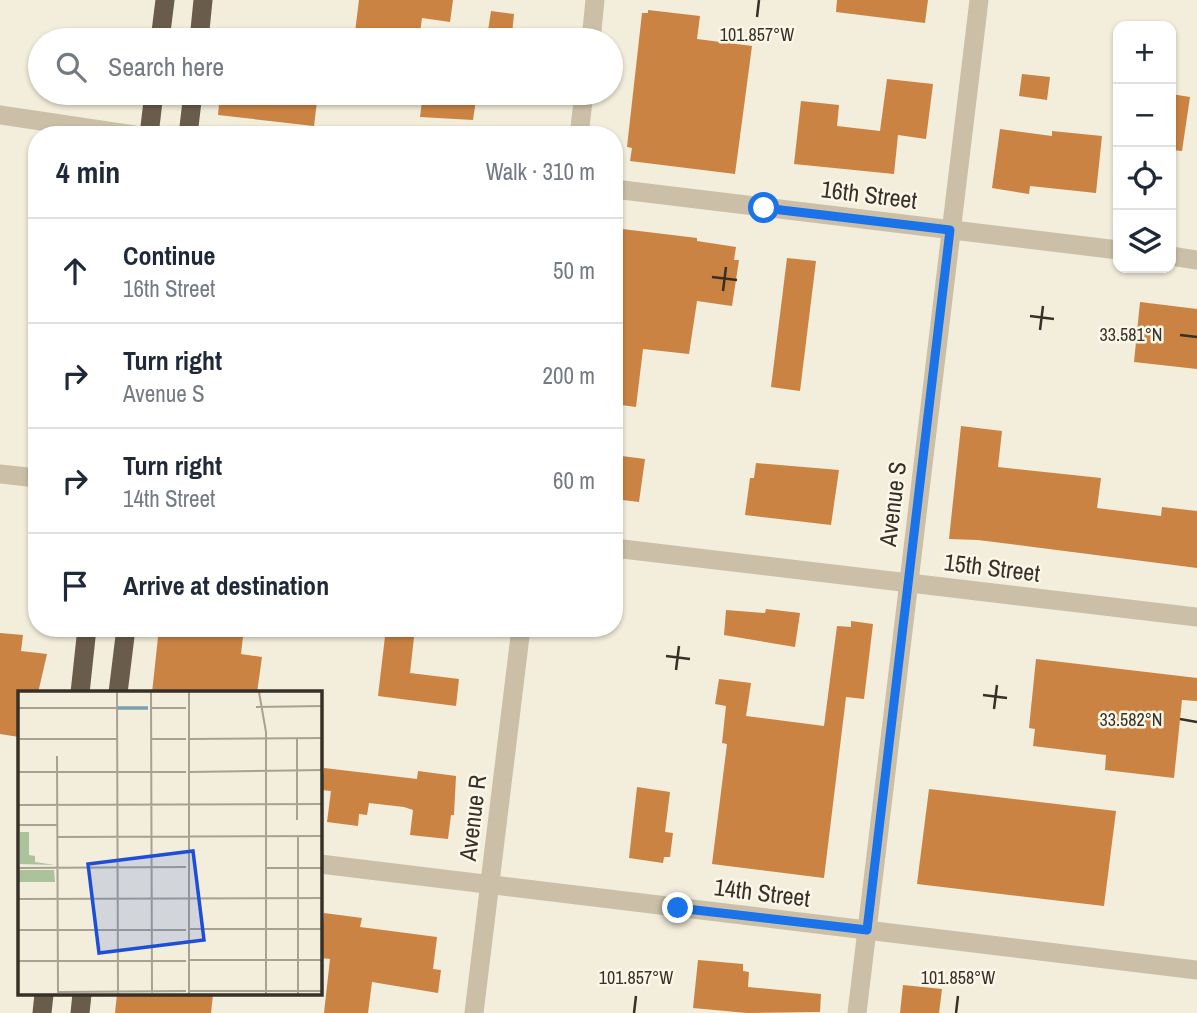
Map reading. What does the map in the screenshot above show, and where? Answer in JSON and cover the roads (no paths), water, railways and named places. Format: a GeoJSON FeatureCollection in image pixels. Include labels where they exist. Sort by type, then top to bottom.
{"type":"FeatureCollection","features":[{"type":"Feature","properties":{"kind":"highway"},"geometry":{"type":"LineString","coordinates":[[162,28],[165,0]]}},
{"type":"Feature","properties":{"kind":"highway"},"geometry":{"type":"LineString","coordinates":[[200,28],[203,0]]}},
{"type":"Feature","properties":{"kind":"highway"},"geometry":{"type":"LineString","coordinates":[[150,126],[153,105]]}},
{"type":"Feature","properties":{"kind":"highway"},"geometry":{"type":"LineString","coordinates":[[189,126],[192,105]]}},
{"type":"Feature","properties":{"kind":"highway"},"geometry":{"type":"LineString","coordinates":[[79,691],[86,637]]}},
{"type":"Feature","properties":{"kind":"highway"},"geometry":{"type":"LineString","coordinates":[[118,691],[125,637]]}},
{"type":"Feature","properties":{"kind":"street"},"geometry":{"type":"LineString","coordinates":[[592,28],[595,0]]}},
{"type":"Feature","properties":{"kind":"street","name":"Avenue S"},"geometry":{"type":"LineString","coordinates":[[857,1013],[979,0]]}},
{"type":"Feature","properties":{"kind":"street"},"geometry":{"type":"LineString","coordinates":[[580,126],[583,105]]}},
{"type":"Feature","properties":{"kind":"street"},"geometry":{"type":"LineString","coordinates":[[0,115],[74,126]]}},
{"type":"Feature","properties":{"kind":"street","name":"16th Street"},"geometry":{"type":"LineString","coordinates":[[623,190],[1113,249]]}},
{"type":"Feature","properties":{"kind":"street"},"geometry":{"type":"LineString","coordinates":[[1176,258],[1197,260]]}},
{"type":"Feature","properties":{"kind":"street"},"geometry":{"type":"LineString","coordinates":[[0,474],[28,477]]}},
{"type":"Feature","properties":{"kind":"street","name":"15th Street"},"geometry":{"type":"LineString","coordinates":[[623,549],[1197,617]]}},
{"type":"Feature","properties":{"kind":"street","name":"Avenue R"},"geometry":{"type":"LineString","coordinates":[[474,1013],[520,637]]}},
{"type":"Feature","properties":{"kind":"street","name":"14th Street"},"geometry":{"type":"LineString","coordinates":[[322,864],[1197,970]]}}]}
